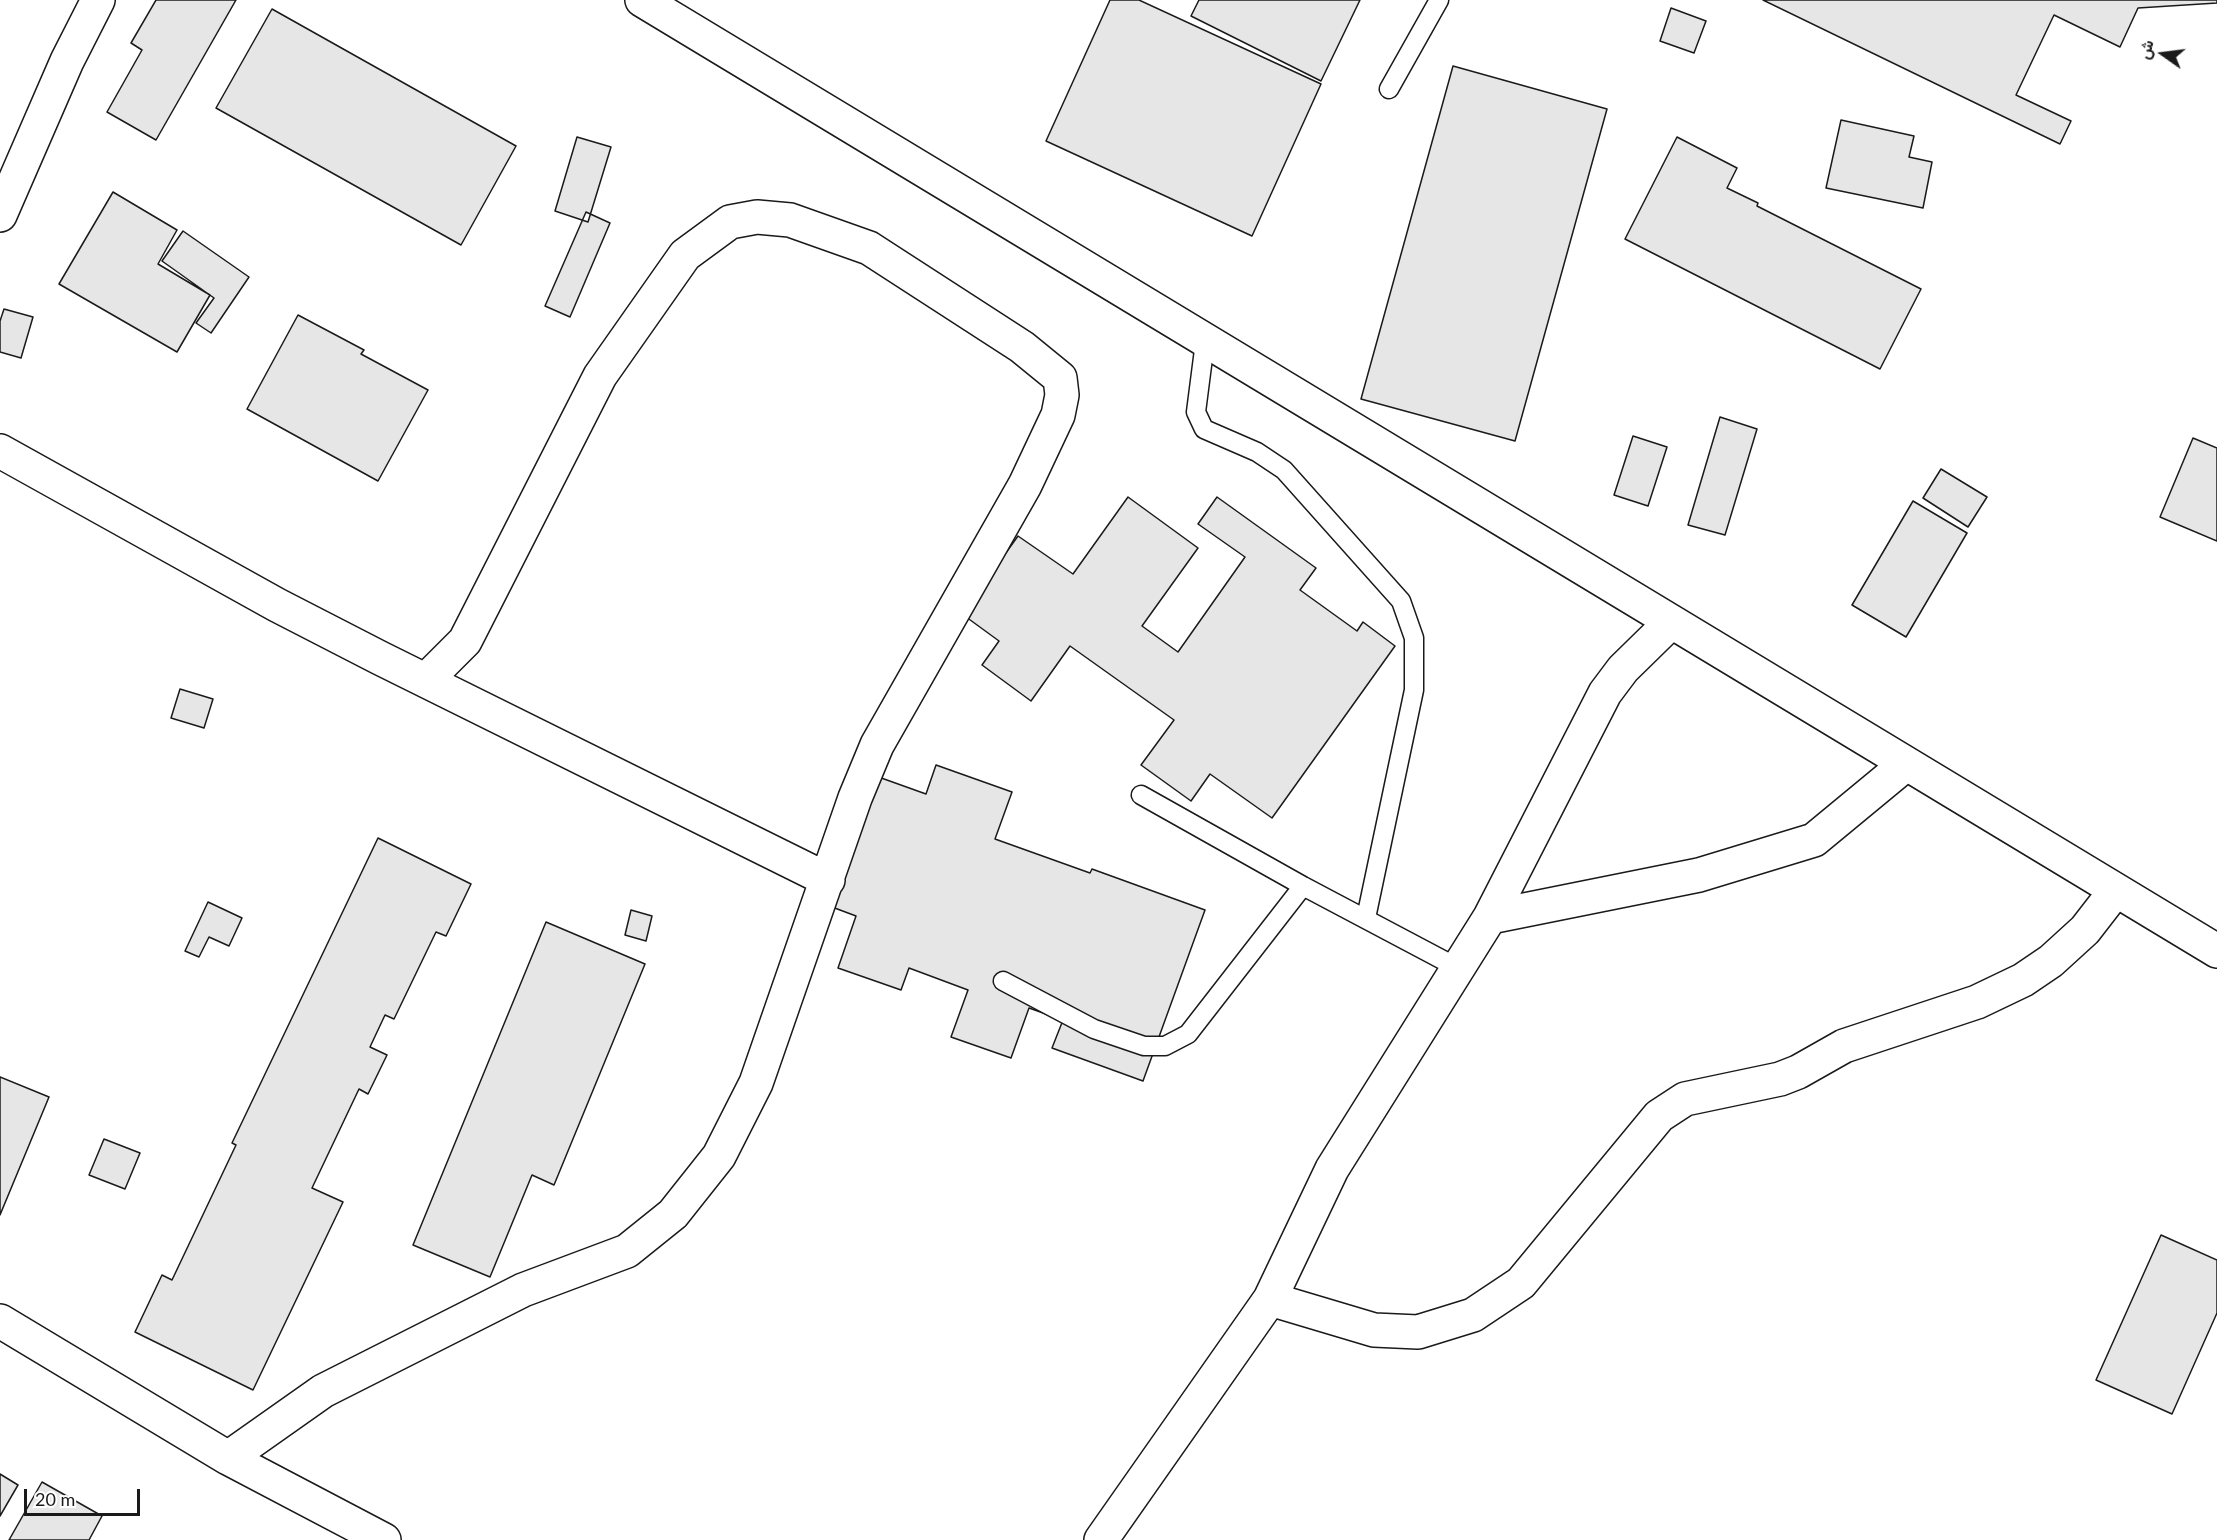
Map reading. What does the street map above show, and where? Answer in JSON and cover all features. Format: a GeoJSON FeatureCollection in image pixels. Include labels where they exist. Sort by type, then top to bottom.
{"type":"FeatureCollection","features":[{"type":"Feature","properties":{"kind":"street"},"geometry":{"type":"LineString","coordinates":[[0,215],[67,61],[98,0]]}},
{"type":"Feature","properties":{"kind":"street"},"geometry":{"type":"LineString","coordinates":[[642,0],[2217,951]]}},
{"type":"Feature","properties":{"kind":"street"},"geometry":{"type":"LineString","coordinates":[[228,1458],[323,1391],[523,1290],[627,1251],[673,1214],[719,1156],[756,1083],[855,798],[877,745],[1025,485],[1058,415],[1062,395],[1060,378],[1022,347],[869,248],[790,220],[757,217],[730,222],[685,255],[600,375],[465,641],[426,680]]}},
{"type":"Feature","properties":{"kind":"street"},"geometry":{"type":"LineString","coordinates":[[0,451],[277,605],[828,880]]}},
{"type":"Feature","properties":{"kind":"street"},"geometry":{"type":"LineString","coordinates":[[1101,1540],[1270,1299],[1332,1170],[1491,917],[1605,693],[1623,669],[1671,622]]}},
{"type":"Feature","properties":{"kind":"street"},"geometry":{"type":"LineString","coordinates":[[1491,917],[1699,875],[1814,840],[1906,764]]}},
{"type":"Feature","properties":{"kind":"street"},"geometry":{"type":"LineString","coordinates":[[1270,1299],[1374,1330],[1418,1332],[1473,1315],[1521,1283],[1659,1116],[1685,1098],[1780,1079],[1798,1072],[1844,1046],[1977,1002],[2023,980],[2051,961],[2085,930],[2116,890]]}},
{"type":"Feature","properties":{"kind":"street"},"geometry":{"type":"LineString","coordinates":[[0,1321],[228,1458],[384,1540]]}},
{"type":"Feature","properties":{"kind":"lane"},"geometry":{"type":"LineString","coordinates":[[1389,89],[1439,0]]}},
{"type":"Feature","properties":{"kind":"lane"},"geometry":{"type":"LineString","coordinates":[[1205,342],[1196,412],[1204,429],[1257,452],[1284,470],[1401,601],[1414,638],[1414,690],[1366,918]]}},
{"type":"Feature","properties":{"kind":"lane"},"geometry":{"type":"LineString","coordinates":[[1141,795],[1303,886],[1458,968]]}},
{"type":"Feature","properties":{"kind":"lane"},"geometry":{"type":"LineString","coordinates":[[1003,981],[1094,1029],[1144,1046],[1165,1046],[1188,1034],[1303,886]]}},
{"type":"Feature","properties":{"kind":"building"},"geometry":{"type":"Polygon","coordinates":[[[156,0],[236,0],[156,140],[107,112],[142,50],[131,43],[156,0]]]}},
{"type":"Feature","properties":{"kind":"building"},"geometry":{"type":"Polygon","coordinates":[[[1110,0],[1139,0],[1321,84],[1252,236],[1046,141],[1110,0]]]}},
{"type":"Feature","properties":{"kind":"building"},"geometry":{"type":"Polygon","coordinates":[[[1199,0],[1360,0],[1321,81],[1191,16],[1199,0]]]}},
{"type":"Feature","properties":{"kind":"building"},"geometry":{"type":"Polygon","coordinates":[[[1763,0],[2217,0],[2217,3],[2138,8],[2120,47],[2054,15],[2016,95],[2071,121],[2060,144],[1763,0]]]}},
{"type":"Feature","properties":{"kind":"building"},"geometry":{"type":"Polygon","coordinates":[[[1671,8],[1706,21],[1694,53],[1660,41],[1671,8]]]}},
{"type":"Feature","properties":{"kind":"building"},"geometry":{"type":"Polygon","coordinates":[[[272,9],[516,146],[461,245],[216,108],[272,9]]]}},
{"type":"Feature","properties":{"kind":"building"},"geometry":{"type":"Polygon","coordinates":[[[1453,66],[1607,109],[1515,441],[1361,399],[1453,66]]]}},
{"type":"Feature","properties":{"kind":"building"},"geometry":{"type":"Polygon","coordinates":[[[1841,120],[1914,136],[1909,157],[1932,162],[1923,208],[1826,188],[1841,120]]]}},
{"type":"Feature","properties":{"kind":"building"},"geometry":{"type":"Polygon","coordinates":[[[577,137],[611,147],[588,222],[555,211],[577,137]]]}},
{"type":"Feature","properties":{"kind":"building"},"geometry":{"type":"Polygon","coordinates":[[[1677,137],[1737,168],[1727,188],[1758,203],[1757,206],[1921,289],[1880,369],[1625,239],[1677,137]]]}},
{"type":"Feature","properties":{"kind":"building"},"geometry":{"type":"Polygon","coordinates":[[[113,192],[177,230],[158,264],[210,295],[177,352],[59,284],[113,192]]]}},
{"type":"Feature","properties":{"kind":"building"},"geometry":{"type":"Polygon","coordinates":[[[586,212],[610,223],[570,317],[545,306],[586,212]]]}},
{"type":"Feature","properties":{"kind":"building"},"geometry":{"type":"Polygon","coordinates":[[[183,231],[249,277],[211,333],[196,323],[214,298],[162,261],[183,231]]]}},
{"type":"Feature","properties":{"kind":"building"},"geometry":{"type":"Polygon","coordinates":[[[4,309],[33,317],[21,358],[0,352],[0,321],[4,309]]]}},
{"type":"Feature","properties":{"kind":"building"},"geometry":{"type":"Polygon","coordinates":[[[298,315],[364,350],[361,354],[428,390],[378,481],[247,409],[298,315]]]}},
{"type":"Feature","properties":{"kind":"building"},"geometry":{"type":"Polygon","coordinates":[[[1720,417],[1757,429],[1725,535],[1688,525],[1720,417]]]}},
{"type":"Feature","properties":{"kind":"building"},"geometry":{"type":"Polygon","coordinates":[[[1633,436],[1667,447],[1648,506],[1614,495],[1633,436]]]}},
{"type":"Feature","properties":{"kind":"building"},"geometry":{"type":"Polygon","coordinates":[[[2193,438],[2217,448],[2217,541],[2160,517],[2193,438]]]}},
{"type":"Feature","properties":{"kind":"building"},"geometry":{"type":"Polygon","coordinates":[[[1941,469],[1987,497],[1968,527],[1923,498],[1941,469]]]}},
{"type":"Feature","properties":{"kind":"building"},"geometry":{"type":"Polygon","coordinates":[[[1128,497],[1198,548],[1142,626],[1178,652],[1245,557],[1198,524],[1217,497],[1316,568],[1300,590],[1357,631],[1363,622],[1395,646],[1272,818],[1210,774],[1191,801],[1141,765],[1174,720],[1070,646],[1031,701],[982,665],[999,641],[962,614],[1018,536],[1073,574],[1128,497]]]}},
{"type":"Feature","properties":{"kind":"building"},"geometry":{"type":"Polygon","coordinates":[[[1913,501],[1967,533],[1906,637],[1852,605],[1913,501]]]}},
{"type":"Feature","properties":{"kind":"building"},"geometry":{"type":"Polygon","coordinates":[[[180,689],[213,699],[204,728],[171,718],[180,689]]]}},
{"type":"Feature","properties":{"kind":"building"},"geometry":{"type":"Polygon","coordinates":[[[936,765],[1012,792],[995,839],[1090,873],[1092,869],[1205,910],[1143,1081],[1052,1048],[1063,1020],[1029,1008],[1011,1058],[951,1037],[968,990],[909,968],[901,990],[838,968],[856,916],[816,901],[859,770],[926,794],[936,765]]]}},
{"type":"Feature","properties":{"kind":"building"},"geometry":{"type":"Polygon","coordinates":[[[378,838],[471,884],[446,936],[436,932],[394,1019],[385,1015],[370,1047],[387,1055],[368,1094],[359,1089],[312,1188],[343,1202],[253,1390],[135,1332],[162,1275],[172,1280],[236,1145],[232,1143],[378,838]]]}},
{"type":"Feature","properties":{"kind":"building"},"geometry":{"type":"Polygon","coordinates":[[[208,902],[242,918],[229,946],[209,937],[199,957],[185,951],[208,902]]]}},
{"type":"Feature","properties":{"kind":"building"},"geometry":{"type":"Polygon","coordinates":[[[631,910],[652,916],[646,941],[625,935],[631,910]]]}},
{"type":"Feature","properties":{"kind":"building"},"geometry":{"type":"Polygon","coordinates":[[[546,922],[645,964],[554,1185],[532,1175],[490,1277],[413,1245],[546,922]]]}},
{"type":"Feature","properties":{"kind":"building"},"geometry":{"type":"Polygon","coordinates":[[[0,1077],[49,1097],[0,1215],[0,1077]]]}},
{"type":"Feature","properties":{"kind":"building"},"geometry":{"type":"Polygon","coordinates":[[[104,1139],[140,1153],[125,1189],[89,1175],[104,1139]]]}},
{"type":"Feature","properties":{"kind":"building"},"geometry":{"type":"Polygon","coordinates":[[[2161,1235],[2217,1260],[2217,1313],[2172,1414],[2096,1380],[2161,1235]]]}},
{"type":"Feature","properties":{"kind":"building"},"geometry":{"type":"Polygon","coordinates":[[[0,1474],[18,1485],[0,1516],[0,1474]]]}},
{"type":"Feature","properties":{"kind":"building"},"geometry":{"type":"Polygon","coordinates":[[[42,1482],[102,1516],[89,1540],[9,1540],[42,1482]]]}}]}
